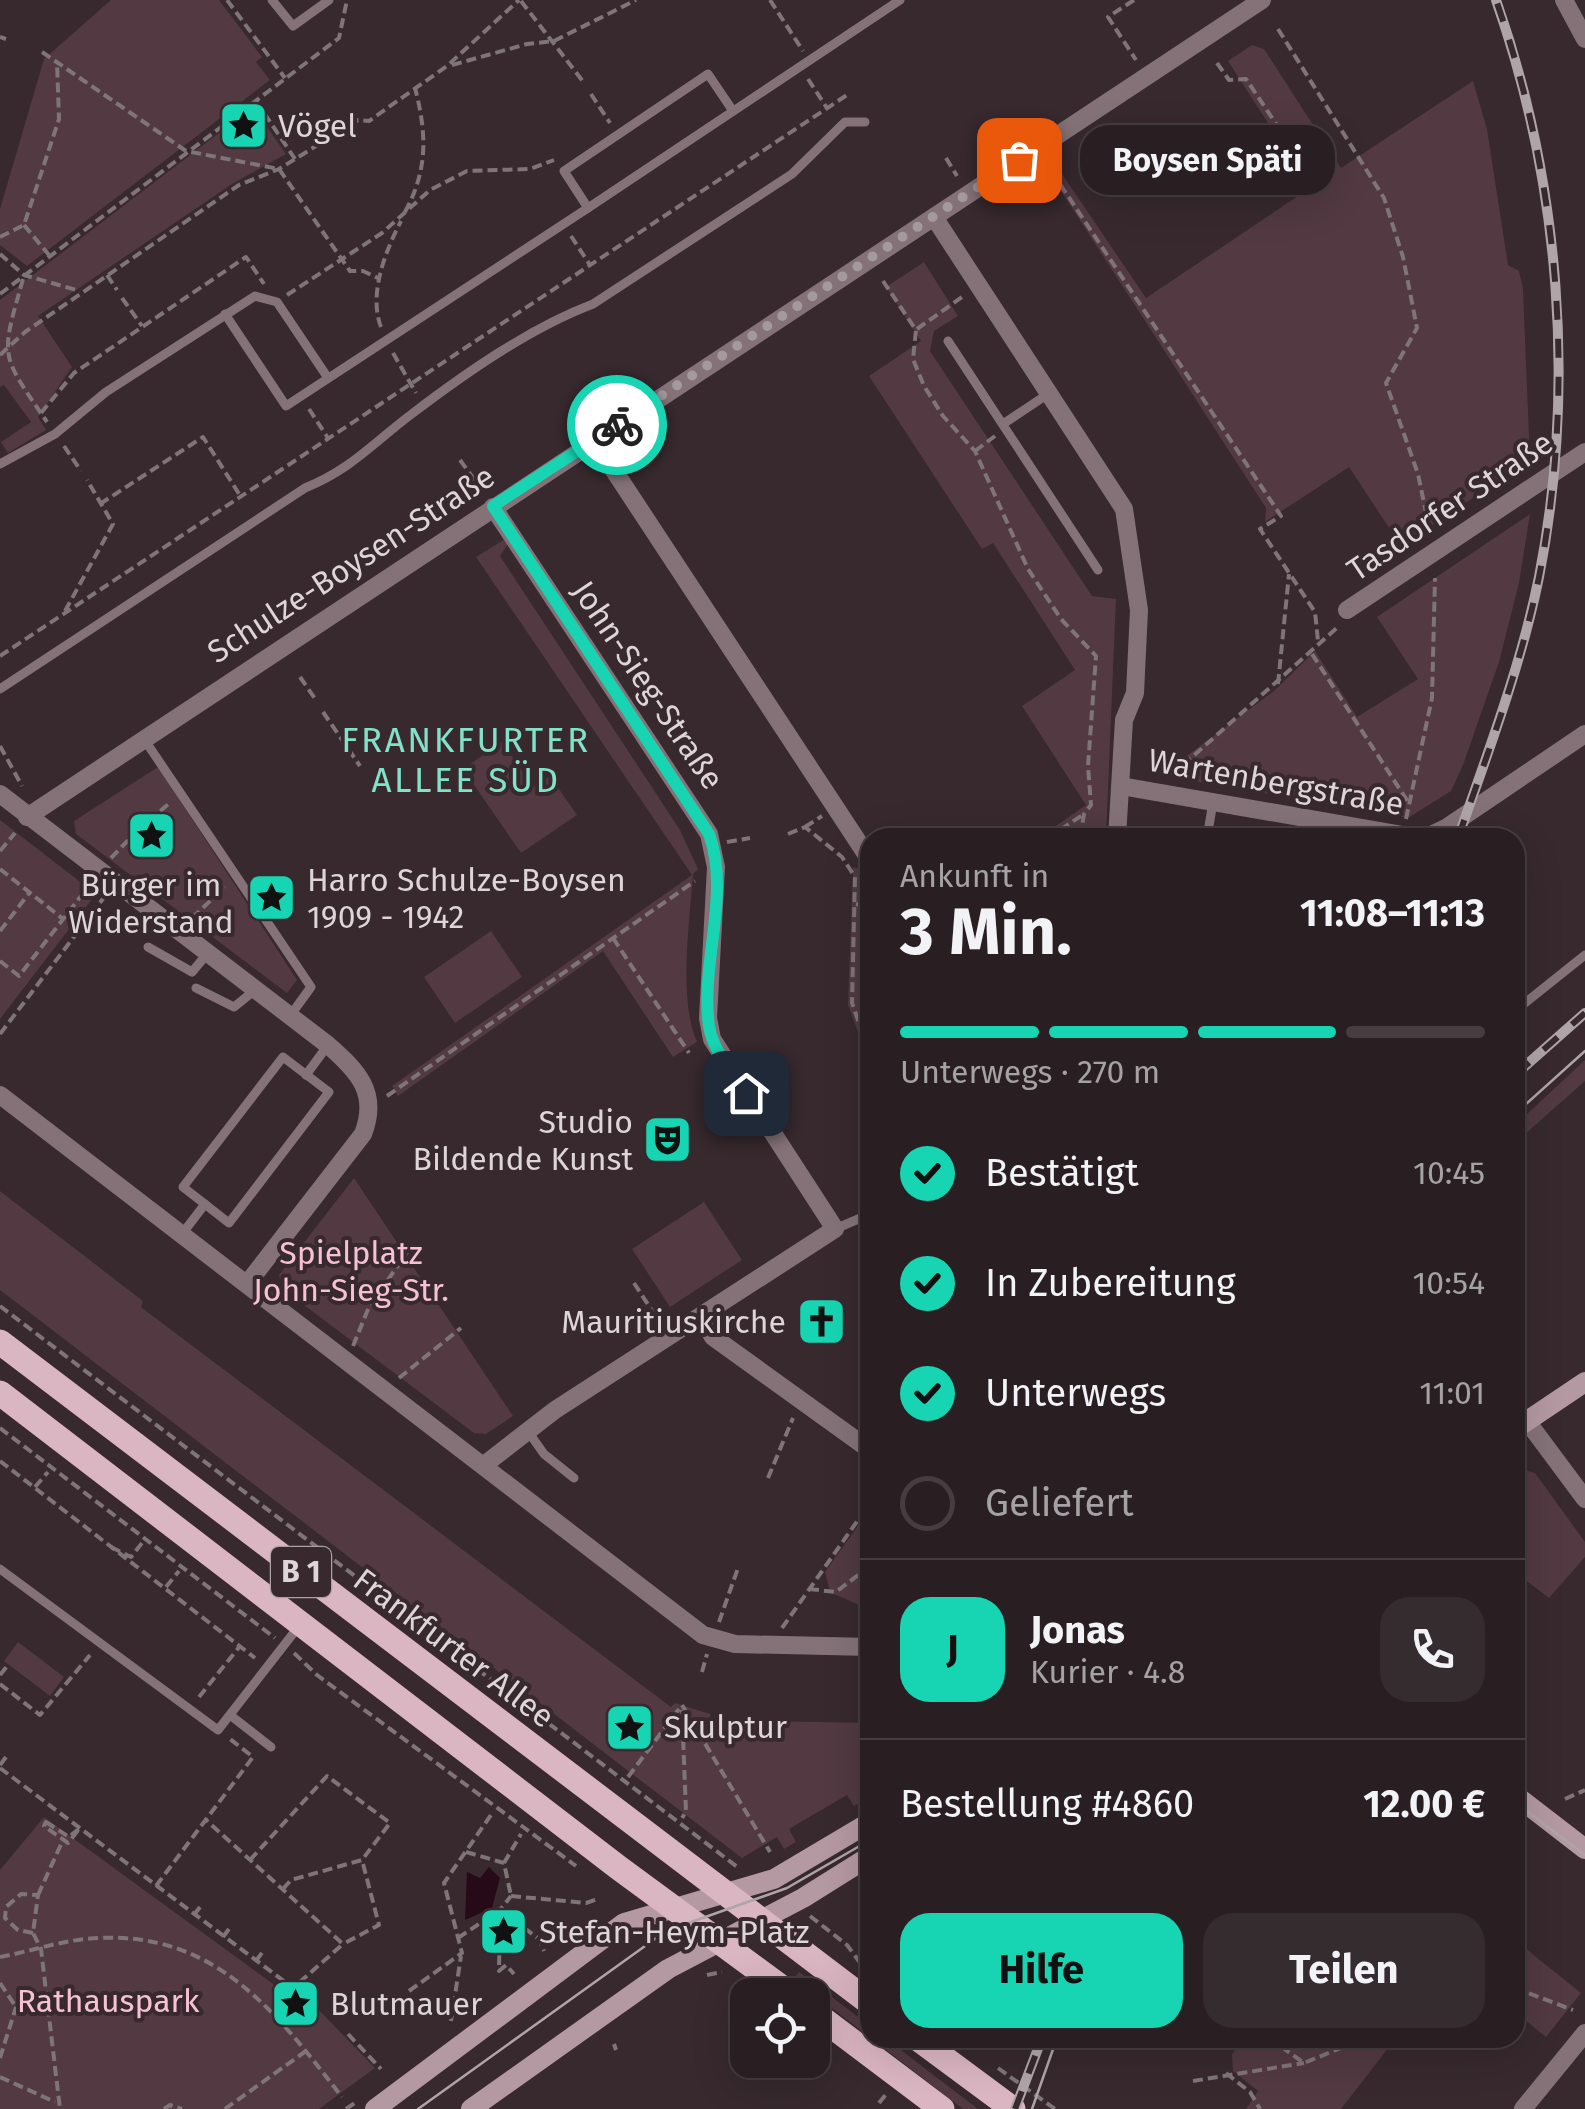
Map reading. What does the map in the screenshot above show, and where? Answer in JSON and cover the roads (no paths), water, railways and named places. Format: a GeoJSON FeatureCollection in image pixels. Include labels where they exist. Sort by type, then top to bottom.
{"type":"FeatureCollection","features":[{"type":"Feature","properties":{"kind":"main road","name":"Frankfurter Allee"},"geometry":{"type":"LineString","coordinates":[[6,1350],[860,1996]]}},
{"type":"Feature","properties":{"kind":"main road"},"geometry":{"type":"LineString","coordinates":[[1525,1422],[1585,1382]]}},
{"type":"Feature","properties":{"kind":"main road","name":"B 1"},"geometry":{"type":"LineString","coordinates":[[0,1394],[770,1978]]}},
{"type":"Feature","properties":{"kind":"main road"},"geometry":{"type":"LineString","coordinates":[[1525,1803],[1585,1848]]}},
{"type":"Feature","properties":{"kind":"main road"},"geometry":{"type":"LineString","coordinates":[[376,2109],[624,1923],[788,1874],[860,1828]]}},
{"type":"Feature","properties":{"kind":"main road"},"geometry":{"type":"LineString","coordinates":[[471,2109],[664,1972],[860,1862]]}},
{"type":"Feature","properties":{"kind":"main road"},"geometry":{"type":"LineString","coordinates":[[830,2024],[860,2047]]}},
{"type":"Feature","properties":{"kind":"main road"},"geometry":{"type":"LineString","coordinates":[[862,2048],[942,2109]]}},
{"type":"Feature","properties":{"kind":"main road"},"geometry":{"type":"LineString","coordinates":[[931,2048],[1013,2109]]}},
{"type":"Feature","properties":{"kind":"street","name":"Schulze-Boysen-Straße"},"geometry":{"type":"LineString","coordinates":[[22,823],[142,737],[1262,0]]}},
{"type":"Feature","properties":{"kind":"street"},"geometry":{"type":"LineString","coordinates":[[1564,0],[1585,39]]}},
{"type":"Feature","properties":{"kind":"street"},"geometry":{"type":"LineString","coordinates":[[934,217],[1124,509],[1139,610],[1135,693],[1124,720],[1119,828]]}},
{"type":"Feature","properties":{"kind":"street"},"geometry":{"type":"LineString","coordinates":[[594,440],[860,845]]}},
{"type":"Feature","properties":{"kind":"street","name":"Tasdorfer Straße"},"geometry":{"type":"LineString","coordinates":[[1347,610],[1585,452]]}},
{"type":"Feature","properties":{"kind":"street","name":"John-Sieg-Straße"},"geometry":{"type":"LineString","coordinates":[[493,506],[704,823],[716,867],[708,1018],[712,1039],[835,1228]]}},
{"type":"Feature","properties":{"kind":"street","name":"Wartenbergstraße"},"geometry":{"type":"LineString","coordinates":[[1446,828],[1585,734]]}},
{"type":"Feature","properties":{"kind":"street","name":"Wartenbergstraße"},"geometry":{"type":"LineString","coordinates":[[1121,786],[1368,828]]}},
{"type":"Feature","properties":{"kind":"street"},"geometry":{"type":"LineString","coordinates":[[0,794],[22,823],[290,1016],[355,1068],[368,1089],[370,1108],[363,1134],[248,1284]]}},
{"type":"Feature","properties":{"kind":"street"},"geometry":{"type":"LineString","coordinates":[[0,1095],[712,1640],[860,1647]]}},
{"type":"Feature","properties":{"kind":"street"},"geometry":{"type":"LineString","coordinates":[[484,1465],[527,1430],[835,1228]]}},
{"type":"Feature","properties":{"kind":"street"},"geometry":{"type":"LineString","coordinates":[[702,1318],[713,1337],[860,1443]]}},
{"type":"Feature","properties":{"kind":"street"},"geometry":{"type":"LineString","coordinates":[[1525,1430],[1585,1499]]}},
{"type":"Feature","properties":{"kind":"street"},"geometry":{"type":"LineString","coordinates":[[1524,2109],[1585,2032]]}},
{"type":"Feature","properties":{"kind":"lane"},"geometry":{"type":"LineString","coordinates":[[272,0],[293,26],[329,0]]}},
{"type":"Feature","properties":{"kind":"lane"},"geometry":{"type":"LineString","coordinates":[[225,314],[286,406],[900,0]]}},
{"type":"Feature","properties":{"kind":"lane"},"geometry":{"type":"LineString","coordinates":[[588,208],[564,171],[708,74],[733,111]]}},
{"type":"Feature","properties":{"kind":"lane"},"geometry":{"type":"LineString","coordinates":[[0,690],[305,488],[337,475],[424,406],[556,318],[593,304],[792,174],[845,122],[865,122]]}},
{"type":"Feature","properties":{"kind":"lane"},"geometry":{"type":"LineString","coordinates":[[0,464],[55,434],[106,392],[255,296],[277,302],[328,378]]}},
{"type":"Feature","properties":{"kind":"lane"},"geometry":{"type":"LineString","coordinates":[[948,340],[1098,570]]}},
{"type":"Feature","properties":{"kind":"lane"},"geometry":{"type":"LineString","coordinates":[[1003,424],[1048,394]]}},
{"type":"Feature","properties":{"kind":"lane"},"geometry":{"type":"LineString","coordinates":[[142,737],[311,988],[290,1016]]}},
{"type":"Feature","properties":{"kind":"lane"},"geometry":{"type":"LineString","coordinates":[[1209,828],[1214,802]]}},
{"type":"Feature","properties":{"kind":"lane"},"geometry":{"type":"LineString","coordinates":[[148,947],[192,972],[207,954]]}},
{"type":"Feature","properties":{"kind":"lane"},"geometry":{"type":"LineString","coordinates":[[1525,1004],[1585,955]]}},
{"type":"Feature","properties":{"kind":"lane"},"geometry":{"type":"LineString","coordinates":[[196,988],[234,1008],[255,990]]}},
{"type":"Feature","properties":{"kind":"lane"},"geometry":{"type":"LineString","coordinates":[[306,1075],[328,1046]]}},
{"type":"Feature","properties":{"kind":"lane"},"geometry":{"type":"LineString","coordinates":[[282,1056],[306,1075],[329,1092],[230,1223],[182,1187],[282,1056]]}},
{"type":"Feature","properties":{"kind":"lane"},"geometry":{"type":"LineString","coordinates":[[182,1234],[205,1204]]}},
{"type":"Feature","properties":{"kind":"lane"},"geometry":{"type":"LineString","coordinates":[[835,1228],[860,1218]]}},
{"type":"Feature","properties":{"kind":"lane"},"geometry":{"type":"LineString","coordinates":[[527,1430],[544,1454],[574,1478]]}},
{"type":"Feature","properties":{"kind":"lane"},"geometry":{"type":"LineString","coordinates":[[0,1569],[188,1712],[218,1730],[300,1624]]}},
{"type":"Feature","properties":{"kind":"lane"},"geometry":{"type":"LineString","coordinates":[[230,1715],[271,1747]]}},
{"type":"Feature","properties":{"kind":"tram line"},"geometry":{"type":"LineString","coordinates":[[1525,1105],[1585,1051]]}},
{"type":"Feature","properties":{"kind":"tram line"},"geometry":{"type":"LineString","coordinates":[[1525,1810],[1585,1855]]}},
{"type":"Feature","properties":{"kind":"tram line"},"geometry":{"type":"LineString","coordinates":[[418,2109],[666,1931],[787,1888],[860,1846]]}},
{"type":"Feature","properties":{"kind":"tram line"},"geometry":{"type":"LineString","coordinates":[[1032,2109],[1053,2048]]}},
{"type":"Feature","properties":{"kind":"railway"},"geometry":{"type":"LineString","coordinates":[[1461,828],[1532,610],[1550,505],[1557,432],[1559,359],[1547,212],[1518,69],[1496,0]]}},
{"type":"Feature","properties":{"kind":"railway"},"geometry":{"type":"LineString","coordinates":[[1525,1066],[1585,1013]]}},
{"type":"Feature","properties":{"kind":"railway"},"geometry":{"type":"LineString","coordinates":[[1015,2109],[1038,2048]]}},
{"type":"Feature","properties":{"kind":"place","name":"Vögel"},"geometry":{"type":"Point","coordinates":[243,126]}},
{"type":"Feature","properties":{"kind":"place","name":"Boysen Späti"},"geometry":{"type":"Point","coordinates":[1019,160]}},
{"type":"Feature","properties":{"kind":"place","name":"Bürger im Widerstand"},"geometry":{"type":"Point","coordinates":[151,835]}},
{"type":"Feature","properties":{"kind":"place","name":"Harro Schulze-Boysen 1909 - 1942"},"geometry":{"type":"Point","coordinates":[272,898]}},
{"type":"Feature","properties":{"kind":"place","name":"Studio Bildende Kunst"},"geometry":{"type":"Point","coordinates":[668,1140]}},
{"type":"Feature","properties":{"kind":"place","name":"Mauritiuskirche"},"geometry":{"type":"Point","coordinates":[821,1322]}},
{"type":"Feature","properties":{"kind":"place","name":"Skulptur"},"geometry":{"type":"Point","coordinates":[629,1727]}},
{"type":"Feature","properties":{"kind":"place","name":"Stefan-Heym-Platz"},"geometry":{"type":"Point","coordinates":[504,1932]}},
{"type":"Feature","properties":{"kind":"place","name":"Blutmauer"},"geometry":{"type":"Point","coordinates":[295,2004]}},
{"type":"Feature","properties":{"kind":"district","name":"FRANKFURTER ALLEE SÜD"},"geometry":{"type":"Point","coordinates":[466,760]}},
{"type":"Feature","properties":{"kind":"park label","name":"Spielplatz John-Sieg-Str."},"geometry":{"type":"Point","coordinates":[351,1272]}},
{"type":"Feature","properties":{"kind":"park label","name":"Rathauspark"},"geometry":{"type":"Point","coordinates":[108,2001]}}]}
